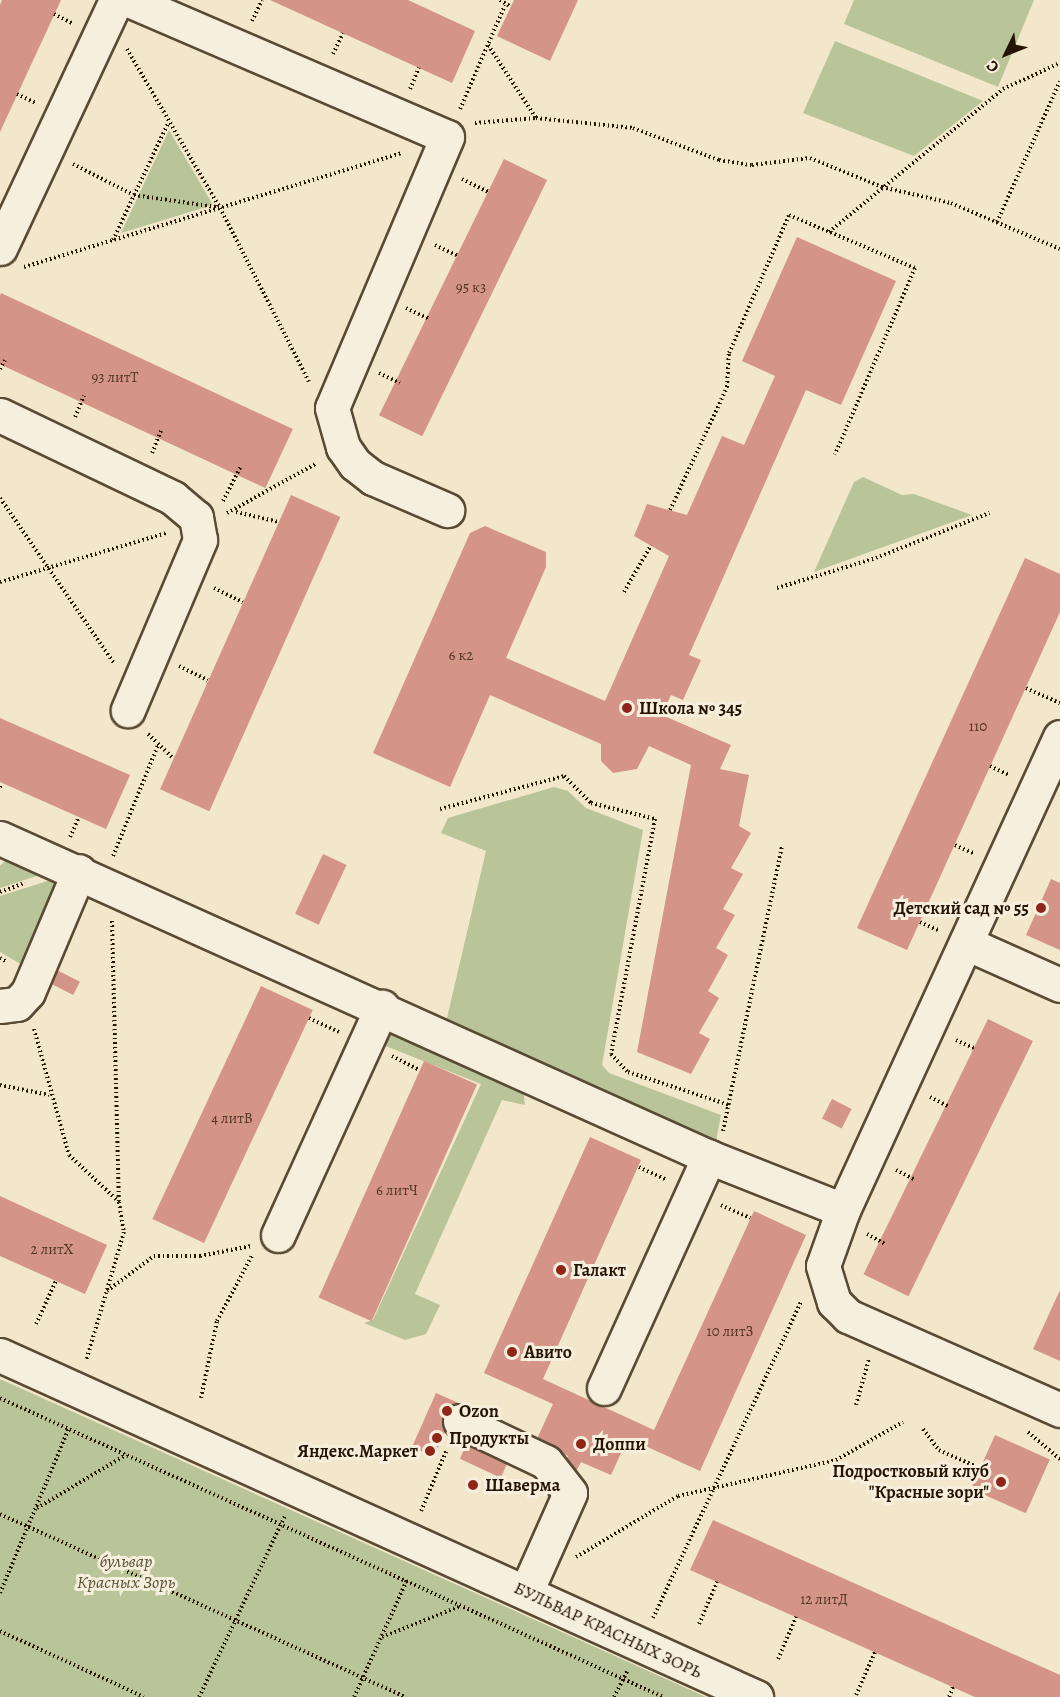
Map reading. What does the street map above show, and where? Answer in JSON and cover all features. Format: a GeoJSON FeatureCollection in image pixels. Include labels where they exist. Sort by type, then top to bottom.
{"type":"FeatureCollection","features":[{"type":"Feature","properties":{"kind":"street"},"geometry":{"type":"LineString","coordinates":[[6,259],[46,150],[116,0]]}},
{"type":"Feature","properties":{"kind":"street"},"geometry":{"type":"LineString","coordinates":[[129,0],[450,131],[332,408],[343,447],[373,478],[447,510]]}},
{"type":"Feature","properties":{"kind":"street"},"geometry":{"type":"LineString","coordinates":[[0,415],[174,498],[206,516],[200,540],[132,702]]}},
{"type":"Feature","properties":{"kind":"street"},"geometry":{"type":"LineString","coordinates":[[1060,737],[843,1210],[823,1266],[834,1302],[860,1322],[1060,1410]]}},
{"type":"Feature","properties":{"kind":"street"},"geometry":{"type":"LineString","coordinates":[[0,838],[382,1006],[709,1157],[843,1210]]}},
{"type":"Feature","properties":{"kind":"street"},"geometry":{"type":"LineString","coordinates":[[9,1005],[28,992],[98,880]]}},
{"type":"Feature","properties":{"kind":"street"},"geometry":{"type":"LineString","coordinates":[[966,943],[1060,985]]}},
{"type":"Feature","properties":{"kind":"street"},"geometry":{"type":"LineString","coordinates":[[278,1235],[382,1006]]}},
{"type":"Feature","properties":{"kind":"street"},"geometry":{"type":"LineString","coordinates":[[604,1388],[709,1157]]}},
{"type":"Feature","properties":{"kind":"street","name":"БУЛЬВАР КРАСНЫХ ЗОРЬ"},"geometry":{"type":"LineString","coordinates":[[0,1355],[756,1697]]}},
{"type":"Feature","properties":{"kind":"street"},"geometry":{"type":"LineString","coordinates":[[460,1421],[546,1462],[570,1493],[526,1592]]}},
{"type":"Feature","properties":{"kind":"path"},"geometry":{"type":"LineString","coordinates":[[450,131],[508,6],[500,0]]}},
{"type":"Feature","properties":{"kind":"path"},"geometry":{"type":"LineString","coordinates":[[126,42],[169,122],[220,208],[317,398],[332,408]]}},
{"type":"Feature","properties":{"kind":"path"},"geometry":{"type":"LineString","coordinates":[[488,45],[536,118]]}},
{"type":"Feature","properties":{"kind":"path"},"geometry":{"type":"LineString","coordinates":[[829,232],[1003,89],[1060,63]]}},
{"type":"Feature","properties":{"kind":"path"},"geometry":{"type":"LineString","coordinates":[[997,222],[1060,81]]}},
{"type":"Feature","properties":{"kind":"path"},"geometry":{"type":"LineString","coordinates":[[6,259],[113,240],[220,208],[450,131],[536,118],[633,128],[719,160],[752,165],[810,158],[882,187],[951,203],[1060,249]]}},
{"type":"Feature","properties":{"kind":"path"},"geometry":{"type":"LineString","coordinates":[[113,240],[169,122]]}},
{"type":"Feature","properties":{"kind":"path"},"geometry":{"type":"LineString","coordinates":[[46,150],[134,195],[220,208]]}},
{"type":"Feature","properties":{"kind":"path"},"geometry":{"type":"LineString","coordinates":[[670,510],[727,387],[729,353],[789,215],[915,268],[835,455]]}},
{"type":"Feature","properties":{"kind":"path"},"geometry":{"type":"LineString","coordinates":[[0,369],[4,360]]}},
{"type":"Feature","properties":{"kind":"path"},"geometry":{"type":"LineString","coordinates":[[236,512],[343,447]]}},
{"type":"Feature","properties":{"kind":"path"},"geometry":{"type":"LineString","coordinates":[[206,516],[240,467]]}},
{"type":"Feature","properties":{"kind":"path"},"geometry":{"type":"LineString","coordinates":[[0,498],[49,567],[132,702]]}},
{"type":"Feature","properties":{"kind":"path"},"geometry":{"type":"LineString","coordinates":[[0,582],[151,541],[206,516],[236,512],[279,522]]}},
{"type":"Feature","properties":{"kind":"path"},"geometry":{"type":"LineString","coordinates":[[777,588],[876,558],[989,513]]}},
{"type":"Feature","properties":{"kind":"path"},"geometry":{"type":"LineString","coordinates":[[624,592],[651,545]]}},
{"type":"Feature","properties":{"kind":"path"},"geometry":{"type":"LineString","coordinates":[[1026,688],[1060,703]]}},
{"type":"Feature","properties":{"kind":"path"},"geometry":{"type":"LineString","coordinates":[[87,1347],[124,1232],[119,1202],[98,880],[158,744]]}},
{"type":"Feature","properties":{"kind":"path"},"geometry":{"type":"LineString","coordinates":[[440,809],[564,776],[591,803],[655,819],[611,1054],[628,1072],[729,1105]]}},
{"type":"Feature","properties":{"kind":"path"},"geometry":{"type":"LineString","coordinates":[[709,1157],[721,1144],[782,846]]}},
{"type":"Feature","properties":{"kind":"path"},"geometry":{"type":"LineString","coordinates":[[9,1005],[33,1027],[50,1095],[69,1155],[119,1202]]}},
{"type":"Feature","properties":{"kind":"path"},"geometry":{"type":"LineString","coordinates":[[309,1018],[322,1024]]}},
{"type":"Feature","properties":{"kind":"path"},"geometry":{"type":"LineString","coordinates":[[407,1064],[420,1070]]}},
{"type":"Feature","properties":{"kind":"path"},"geometry":{"type":"LineString","coordinates":[[0,1085],[50,1095]]}},
{"type":"Feature","properties":{"kind":"path"},"geometry":{"type":"LineString","coordinates":[[639,1167],[648,1171]]}},
{"type":"Feature","properties":{"kind":"path"},"geometry":{"type":"LineString","coordinates":[[741,1214],[750,1218]]}},
{"type":"Feature","properties":{"kind":"path"},"geometry":{"type":"LineString","coordinates":[[106,1292],[154,1256],[200,1256],[262,1244],[237,1275],[216,1320],[201,1398]]}},
{"type":"Feature","properties":{"kind":"path"},"geometry":{"type":"LineString","coordinates":[[659,1605],[807,1289],[823,1266]]}},
{"type":"Feature","properties":{"kind":"path"},"geometry":{"type":"LineString","coordinates":[[36,1324],[56,1281]]}},
{"type":"Feature","properties":{"kind":"path"},"geometry":{"type":"LineString","coordinates":[[856,1404],[871,1345],[860,1322]]}},
{"type":"Feature","properties":{"kind":"path"},"geometry":{"type":"LineString","coordinates":[[0,1398],[663,1697]]}},
{"type":"Feature","properties":{"kind":"path"},"geometry":{"type":"LineString","coordinates":[[424,1499],[460,1421]]}},
{"type":"Feature","properties":{"kind":"path"},"geometry":{"type":"LineString","coordinates":[[566,1563],[641,1514],[718,1483],[836,1460],[903,1422]]}},
{"type":"Feature","properties":{"kind":"path"},"geometry":{"type":"LineString","coordinates":[[0,1593],[30,1527],[68,1429]]}},
{"type":"Feature","properties":{"kind":"path"},"geometry":{"type":"LineString","coordinates":[[923,1429],[939,1450],[977,1467]]}},
{"type":"Feature","properties":{"kind":"path"},"geometry":{"type":"LineString","coordinates":[[36,1509],[126,1454]]}},
{"type":"Feature","properties":{"kind":"path"},"geometry":{"type":"LineString","coordinates":[[0,1514],[406,1697]]}},
{"type":"Feature","properties":{"kind":"path"},"geometry":{"type":"LineString","coordinates":[[199,1697],[282,1524]]}},
{"type":"Feature","properties":{"kind":"path"},"geometry":{"type":"LineString","coordinates":[[354,1697],[406,1581]]}},
{"type":"Feature","properties":{"kind":"path"},"geometry":{"type":"LineString","coordinates":[[699,1624],[717,1582]]}},
{"type":"Feature","properties":{"kind":"path"},"geometry":{"type":"LineString","coordinates":[[381,1637],[462,1605]]}},
{"type":"Feature","properties":{"kind":"path"},"geometry":{"type":"LineString","coordinates":[[778,1659],[796,1617]]}},
{"type":"Feature","properties":{"kind":"path"},"geometry":{"type":"LineString","coordinates":[[0,1631],[144,1697]]}},
{"type":"Feature","properties":{"kind":"path"},"geometry":{"type":"LineString","coordinates":[[856,1695],[875,1652]]}},
{"type":"Feature","properties":{"kind":"path"},"geometry":{"type":"LineString","coordinates":[[614,1697],[622,1679]]}},
{"type":"Feature","properties":{"kind":"path"},"geometry":{"type":"LineString","coordinates":[[949,1697],[953,1687]]}},
{"type":"Feature","properties":{"kind":"green space"},"geometry":{"type":"Polygon","coordinates":[[[854,0],[1034,0],[998,87],[844,24],[854,0]]]}},
{"type":"Feature","properties":{"kind":"green space"},"geometry":{"type":"Polygon","coordinates":[[[835,41],[983,101],[914,156],[803,113],[835,41]]]}},
{"type":"Feature","properties":{"kind":"green space"},"geometry":{"type":"Polygon","coordinates":[[[169,130],[213,205],[121,233],[169,130]]]}},
{"type":"Feature","properties":{"kind":"green space"},"geometry":{"type":"Polygon","coordinates":[[[863,477],[902,495],[914,494],[972,515],[814,572],[854,482],[863,477]]]}},
{"type":"Feature","properties":{"kind":"green space"},"geometry":{"type":"Polygon","coordinates":[[[554,787],[568,791],[586,808],[643,830],[602,1065],[609,1073],[721,1115],[716,1141],[446,1022],[486,851],[441,833],[448,818],[554,787]]]}},
{"type":"Feature","properties":{"kind":"green space"},"geometry":{"type":"Polygon","coordinates":[[[14,852],[46,873],[0,888],[0,866],[14,852]]]}},
{"type":"Feature","properties":{"kind":"green space"},"geometry":{"type":"Polygon","coordinates":[[[57,878],[59,882],[24,966],[0,952],[0,896],[57,878]]]}},
{"type":"Feature","properties":{"kind":"green space"},"geometry":{"type":"Polygon","coordinates":[[[395,1030],[522,1080],[525,1105],[502,1100],[415,1294],[440,1305],[426,1334],[405,1340],[364,1323],[373,1320],[481,1084],[378,1043],[395,1030]]]}},
{"type":"Feature","properties":{"kind":"green space","name":"бульвар Красных Зорь"},"geometry":{"type":"Polygon","coordinates":[[[0,1379],[706,1697],[0,1697],[0,1379]]]}},
{"type":"Feature","properties":{"kind":"building"},"geometry":{"type":"Polygon","coordinates":[[[2,0],[61,0],[0,132],[0,5],[2,0]]]}},
{"type":"Feature","properties":{"kind":"building"},"geometry":{"type":"Polygon","coordinates":[[[270,0],[408,0],[475,31],[452,83],[270,0]]]}},
{"type":"Feature","properties":{"kind":"building"},"geometry":{"type":"Polygon","coordinates":[[[514,0],[578,0],[550,61],[497,36],[514,0]]]}},
{"type":"Feature","properties":{"kind":"building"},"geometry":{"type":"Polygon","coordinates":[[[504,159],[547,180],[422,436],[379,415],[504,159]]]}},
{"type":"Feature","properties":{"kind":"building"},"geometry":{"type":"Polygon","coordinates":[[[797,237],[896,281],[841,405],[806,390],[689,655],[701,660],[683,700],[671,695],[662,715],[731,745],[720,769],[749,775],[739,826],[751,833],[731,868],[743,874],[723,909],[735,915],[716,948],[728,955],[708,991],[719,998],[699,1033],[710,1039],[691,1074],[637,1052],[691,765],[649,746],[637,769],[613,773],[601,761],[601,744],[490,695],[450,787],[373,753],[470,533],[485,526],[546,552],[546,567],[506,658],[605,701],[669,556],[634,536],[647,504],[687,515],[722,436],[744,445],[775,376],[742,361],[797,237]]]}},
{"type":"Feature","properties":{"kind":"building"},"geometry":{"type":"Polygon","coordinates":[[[1,293],[293,429],[265,488],[0,364],[1,293]]]}},
{"type":"Feature","properties":{"kind":"building"},"geometry":{"type":"Polygon","coordinates":[[[291,495],[340,517],[209,811],[160,789],[291,495]]]}},
{"type":"Feature","properties":{"kind":"building"},"geometry":{"type":"Polygon","coordinates":[[[1025,558],[1060,574],[1060,612],[907,950],[857,928],[1025,558]]]}},
{"type":"Feature","properties":{"kind":"building"},"geometry":{"type":"Polygon","coordinates":[[[0,718],[130,775],[106,829],[0,782],[0,718]]]}},
{"type":"Feature","properties":{"kind":"building"},"geometry":{"type":"Polygon","coordinates":[[[323,854],[347,865],[319,925],[295,914],[323,854]]]}},
{"type":"Feature","properties":{"kind":"building"},"geometry":{"type":"Polygon","coordinates":[[[1051,879],[1060,883],[1060,950],[1026,935],[1051,879]]]}},
{"type":"Feature","properties":{"kind":"building"},"geometry":{"type":"Polygon","coordinates":[[[55,969],[80,982],[73,995],[48,982],[55,969]]]}},
{"type":"Feature","properties":{"kind":"building"},"geometry":{"type":"Polygon","coordinates":[[[261,986],[313,1010],[204,1243],[152,1219],[261,986]]]}},
{"type":"Feature","properties":{"kind":"building"},"geometry":{"type":"Polygon","coordinates":[[[988,1019],[1033,1041],[908,1296],[864,1274],[988,1019]]]}},
{"type":"Feature","properties":{"kind":"building"},"geometry":{"type":"Polygon","coordinates":[[[424,1061],[477,1085],[372,1321],[319,1298],[424,1061]]]}},
{"type":"Feature","properties":{"kind":"building"},"geometry":{"type":"Polygon","coordinates":[[[832,1099],[852,1109],[842,1129],[822,1119],[832,1099]]]}},
{"type":"Feature","properties":{"kind":"building"},"geometry":{"type":"Polygon","coordinates":[[[590,1137],[641,1160],[543,1379],[654,1430],[754,1211],[806,1235],[700,1471],[628,1438],[611,1475],[581,1462],[576,1472],[563,1467],[568,1456],[536,1441],[553,1404],[484,1373],[590,1137]]]}},
{"type":"Feature","properties":{"kind":"building"},"geometry":{"type":"Polygon","coordinates":[[[0,1196],[107,1245],[85,1294],[0,1256],[0,1196]]]}},
{"type":"Feature","properties":{"kind":"building"},"geometry":{"type":"Polygon","coordinates":[[[1060,1290],[1060,1361],[1033,1349],[1060,1290]]]}},
{"type":"Feature","properties":{"kind":"building"},"geometry":{"type":"Polygon","coordinates":[[[436,1393],[458,1403],[434,1457],[412,1447],[436,1393]]]}},
{"type":"Feature","properties":{"kind":"building"},"geometry":{"type":"Polygon","coordinates":[[[995,1435],[1050,1459],[1026,1513],[971,1489],[995,1435]]]}},
{"type":"Feature","properties":{"kind":"building"},"geometry":{"type":"Polygon","coordinates":[[[470,1437],[511,1456],[501,1478],[460,1459],[470,1437]]]}},
{"type":"Feature","properties":{"kind":"building"},"geometry":{"type":"Polygon","coordinates":[[[713,1520],[1060,1675],[1060,1697],[975,1697],[690,1570],[713,1520]]]}},
{"type":"Feature","properties":{"kind":"place","name":"Школа № 345"},"geometry":{"type":"Point","coordinates":[627,708]}},
{"type":"Feature","properties":{"kind":"place","name":"Детский сад № 55"},"geometry":{"type":"Point","coordinates":[1041,908]}},
{"type":"Feature","properties":{"kind":"place","name":"Галакт"},"geometry":{"type":"Point","coordinates":[561,1270]}},
{"type":"Feature","properties":{"kind":"place","name":"Авито"},"geometry":{"type":"Point","coordinates":[512,1352]}},
{"type":"Feature","properties":{"kind":"place","name":"Ozon"},"geometry":{"type":"Point","coordinates":[447,1411]}},
{"type":"Feature","properties":{"kind":"place","name":"Продукты"},"geometry":{"type":"Point","coordinates":[437,1438]}},
{"type":"Feature","properties":{"kind":"place","name":"Доппи"},"geometry":{"type":"Point","coordinates":[581,1444]}},
{"type":"Feature","properties":{"kind":"place","name":"Яндекс.Маркет"},"geometry":{"type":"Point","coordinates":[430,1451]}},
{"type":"Feature","properties":{"kind":"place","name":"Подростковый клуб \"Красные зори\""},"geometry":{"type":"Point","coordinates":[1001,1482]}},
{"type":"Feature","properties":{"kind":"place","name":"Шаверма"},"geometry":{"type":"Point","coordinates":[473,1485]}}]}
